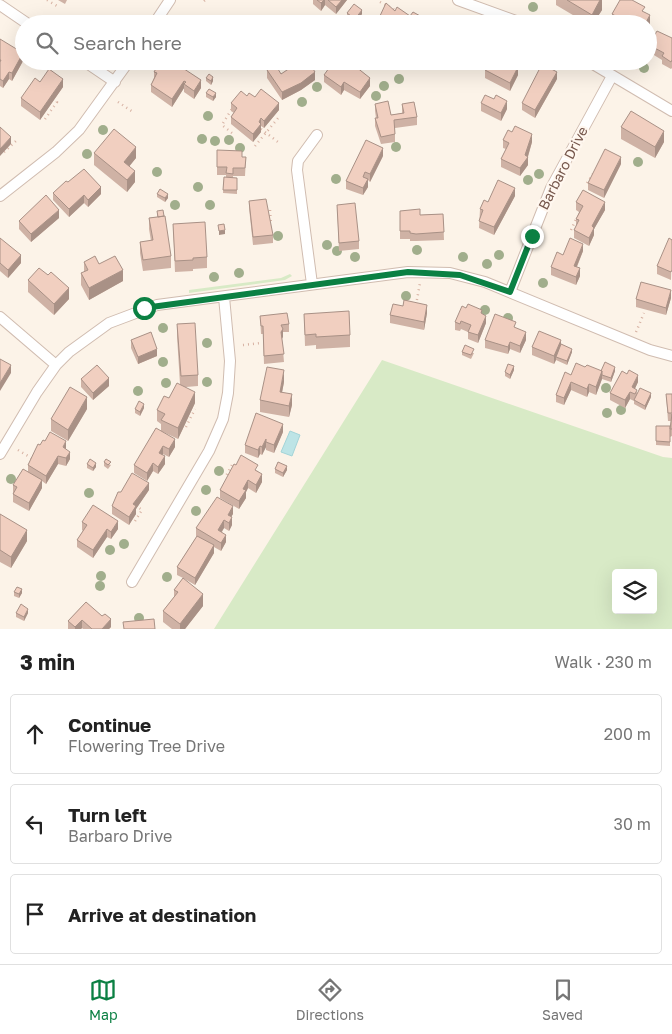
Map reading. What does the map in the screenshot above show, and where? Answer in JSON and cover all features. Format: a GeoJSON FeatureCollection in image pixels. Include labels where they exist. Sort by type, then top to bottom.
{"type":"FeatureCollection","features":[{"type":"Feature","properties":{"kind":"street"},"geometry":{"type":"LineString","coordinates":[[160,15],[170,0]]}},
{"type":"Feature","properties":{"kind":"street"},"geometry":{"type":"LineString","coordinates":[[458,0],[499,15]]}},
{"type":"Feature","properties":{"kind":"street"},"geometry":{"type":"LineString","coordinates":[[0,5],[15,15]]}},
{"type":"Feature","properties":{"kind":"street"},"geometry":{"type":"LineString","coordinates":[[97,70],[115,82]]}},
{"type":"Feature","properties":{"kind":"street"},"geometry":{"type":"LineString","coordinates":[[0,196],[66,144],[93,114],[122,70]]}},
{"type":"Feature","properties":{"kind":"street"},"geometry":{"type":"LineString","coordinates":[[602,70],[672,111]]}},
{"type":"Feature","properties":{"kind":"street","name":"Barbaro Drive"},"geometry":{"type":"LineString","coordinates":[[510,292],[551,188],[612,76]]}},
{"type":"Feature","properties":{"kind":"street"},"geometry":{"type":"LineString","coordinates":[[312,284],[297,170],[298,161],[317,135]]}},
{"type":"Feature","properties":{"kind":"street"},"geometry":{"type":"LineString","coordinates":[[0,454],[37,392],[56,365],[78,344],[100,329],[144,308],[312,284],[422,271],[460,275],[510,292],[658,353],[672,356]]}},
{"type":"Feature","properties":{"kind":"street"},"geometry":{"type":"LineString","coordinates":[[132,582],[209,451],[223,419],[228,393],[230,361],[224,297]]}},
{"type":"Feature","properties":{"kind":"street"},"geometry":{"type":"LineString","coordinates":[[0,317],[56,365]]}},
{"type":"Feature","properties":{"kind":"path"},"geometry":{"type":"LineString","coordinates":[[47,0],[57,6]]}},
{"type":"Feature","properties":{"kind":"path"},"geometry":{"type":"LineString","coordinates":[[380,2],[403,14]]}},
{"type":"Feature","properties":{"kind":"path"},"geometry":{"type":"LineString","coordinates":[[45,119],[57,102],[55,100]]}},
{"type":"Feature","properties":{"kind":"path"},"geometry":{"type":"LineString","coordinates":[[118,102],[133,112]]}},
{"type":"Feature","properties":{"kind":"path"},"geometry":{"type":"LineString","coordinates":[[232,133],[222,125],[234,104]]}},
{"type":"Feature","properties":{"kind":"path"},"geometry":{"type":"LineString","coordinates":[[255,146],[278,117]]}},
{"type":"Feature","properties":{"kind":"path"},"geometry":{"type":"LineString","coordinates":[[261,129],[278,142]]}},
{"type":"Feature","properties":{"kind":"path"},"geometry":{"type":"LineString","coordinates":[[4,152],[6,153],[17,140]]}},
{"type":"Feature","properties":{"kind":"path"},"geometry":{"type":"LineString","coordinates":[[587,183],[595,171]]}},
{"type":"Feature","properties":{"kind":"path"},"geometry":{"type":"LineString","coordinates":[[270,210],[271,225]]}},
{"type":"Feature","properties":{"kind":"path"},"geometry":{"type":"LineString","coordinates":[[571,230],[580,215]]}},
{"type":"Feature","properties":{"kind":"path"},"geometry":{"type":"LineString","coordinates":[[415,309],[421,280]]}},
{"type":"Feature","properties":{"kind":"path"},"geometry":{"type":"LineString","coordinates":[[635,334],[644,313]]}},
{"type":"Feature","properties":{"kind":"path"},"geometry":{"type":"LineString","coordinates":[[243,345],[261,344]]}},
{"type":"Feature","properties":{"kind":"path"},"geometry":{"type":"LineString","coordinates":[[186,427],[188,428],[195,409]]}},
{"type":"Feature","properties":{"kind":"path"},"geometry":{"type":"LineString","coordinates":[[18,450],[33,459]]}},
{"type":"Feature","properties":{"kind":"path"},"geometry":{"type":"LineString","coordinates":[[229,478],[226,476],[232,465]]}},
{"type":"Feature","properties":{"kind":"path"},"geometry":{"type":"LineString","coordinates":[[135,521],[142,510],[138,507]]}},
{"type":"Feature","properties":{"kind":"green space"},"geometry":{"type":"Polygon","coordinates":[[[290,274],[292,276],[285,280],[189,293],[189,290],[281,278],[290,274]]]}},
{"type":"Feature","properties":{"kind":"green space"},"geometry":{"type":"Polygon","coordinates":[[[382,360],[663,457],[672,458],[672,629],[214,629],[382,360]]]}},
{"type":"Feature","properties":{"kind":"water"},"geometry":{"type":"Polygon","coordinates":[[[290,431],[300,435],[292,456],[281,452],[290,431]]]}},
{"type":"Feature","properties":{"kind":"building"},"geometry":{"type":"Polygon","coordinates":[[[328,0],[342,0],[336,7],[328,0]]]}},
{"type":"Feature","properties":{"kind":"building"},"geometry":{"type":"Polygon","coordinates":[[[567,0],[600,0],[592,15],[567,0]]]}},
{"type":"Feature","properties":{"kind":"building"},"geometry":{"type":"Polygon","coordinates":[[[620,0],[632,0],[645,7],[642,11],[650,15],[614,15],[612,14],[620,0]]]}},
{"type":"Feature","properties":{"kind":"building"},"geometry":{"type":"Polygon","coordinates":[[[386,3],[395,11],[397,7],[409,15],[380,15],[386,3]]]}},
{"type":"Feature","properties":{"kind":"building"},"geometry":{"type":"Polygon","coordinates":[[[354,4],[362,10],[358,15],[347,13],[354,4]]]}},
{"type":"Feature","properties":{"kind":"building"},"geometry":{"type":"Polygon","coordinates":[[[657,31],[672,38],[671,62],[662,56],[664,53],[657,49],[657,31]]]}},
{"type":"Feature","properties":{"kind":"building"},"geometry":{"type":"Polygon","coordinates":[[[0,39],[15,48],[15,68],[12,73],[9,72],[3,81],[0,79],[0,39]]]}},
{"type":"Feature","properties":{"kind":"building"},"geometry":{"type":"Polygon","coordinates":[[[48,70],[63,79],[40,112],[21,98],[35,78],[40,82],[48,70]]]}},
{"type":"Feature","properties":{"kind":"building"},"geometry":{"type":"Polygon","coordinates":[[[155,70],[186,70],[201,80],[194,91],[184,84],[186,82],[184,81],[172,99],[151,85],[157,73],[154,72],[155,70]]]}},
{"type":"Feature","properties":{"kind":"building"},"geometry":{"type":"Polygon","coordinates":[[[267,70],[279,70],[281,74],[287,70],[314,70],[315,72],[301,83],[282,92],[267,70]]]}},
{"type":"Feature","properties":{"kind":"building"},"geometry":{"type":"Polygon","coordinates":[[[328,70],[360,70],[370,78],[360,92],[344,82],[341,87],[324,75],[328,70]]]}},
{"type":"Feature","properties":{"kind":"building"},"geometry":{"type":"Polygon","coordinates":[[[485,70],[516,70],[510,83],[485,70]]]}},
{"type":"Feature","properties":{"kind":"building"},"geometry":{"type":"Polygon","coordinates":[[[539,70],[553,70],[557,72],[535,110],[522,103],[539,70]]]}},
{"type":"Feature","properties":{"kind":"building"},"geometry":{"type":"Polygon","coordinates":[[[209,74],[213,77],[211,81],[206,78],[209,74]]]}},
{"type":"Feature","properties":{"kind":"building"},"geometry":{"type":"Polygon","coordinates":[[[209,89],[216,93],[213,97],[206,93],[209,89]]]}},
{"type":"Feature","properties":{"kind":"building"},"geometry":{"type":"Polygon","coordinates":[[[261,89],[279,103],[264,121],[261,118],[259,122],[261,124],[253,134],[231,117],[237,108],[231,103],[241,91],[247,96],[249,93],[255,97],[261,89]]]}},
{"type":"Feature","properties":{"kind":"building"},"geometry":{"type":"Polygon","coordinates":[[[485,95],[494,99],[496,95],[507,101],[501,113],[481,103],[485,95]]]}},
{"type":"Feature","properties":{"kind":"building"},"geometry":{"type":"Polygon","coordinates":[[[388,101],[391,115],[404,113],[402,104],[414,102],[417,117],[394,120],[395,134],[381,137],[375,118],[378,118],[375,104],[388,101]]]}},
{"type":"Feature","properties":{"kind":"building"},"geometry":{"type":"Polygon","coordinates":[[[631,111],[664,131],[655,147],[621,127],[631,111]]]}},
{"type":"Feature","properties":{"kind":"building"},"geometry":{"type":"Polygon","coordinates":[[[515,126],[532,134],[525,155],[528,157],[520,168],[501,159],[509,143],[503,140],[508,130],[512,132],[515,126]]]}},
{"type":"Feature","properties":{"kind":"building"},"geometry":{"type":"Polygon","coordinates":[[[0,127],[11,137],[0,149],[0,127]]]}},
{"type":"Feature","properties":{"kind":"building"},"geometry":{"type":"Polygon","coordinates":[[[114,129],[136,147],[124,162],[135,171],[127,180],[94,153],[114,129]]]}},
{"type":"Feature","properties":{"kind":"building"},"geometry":{"type":"Polygon","coordinates":[[[366,140],[383,148],[370,174],[365,172],[363,177],[368,179],[363,188],[346,181],[366,140]]]}},
{"type":"Feature","properties":{"kind":"building"},"geometry":{"type":"Polygon","coordinates":[[[605,149],[621,157],[604,190],[588,183],[605,149]]]}},
{"type":"Feature","properties":{"kind":"building"},"geometry":{"type":"Polygon","coordinates":[[[217,150],[242,151],[242,157],[246,157],[245,168],[233,168],[233,174],[226,173],[227,167],[217,167],[217,150]]]}},
{"type":"Feature","properties":{"kind":"building"},"geometry":{"type":"Polygon","coordinates":[[[84,169],[101,187],[88,200],[84,195],[69,209],[53,193],[66,181],[68,182],[84,169]]]}},
{"type":"Feature","properties":{"kind":"building"},"geometry":{"type":"Polygon","coordinates":[[[224,177],[237,178],[237,190],[223,190],[224,177]]]}},
{"type":"Feature","properties":{"kind":"building"},"geometry":{"type":"Polygon","coordinates":[[[498,180],[515,188],[494,227],[479,221],[483,210],[480,209],[484,200],[488,202],[498,180]]]}},
{"type":"Feature","properties":{"kind":"building"},"geometry":{"type":"Polygon","coordinates":[[[160,189],[168,194],[165,198],[157,194],[160,189]]]}},
{"type":"Feature","properties":{"kind":"building"},"geometry":{"type":"Polygon","coordinates":[[[583,190],[605,202],[592,226],[594,228],[589,238],[574,230],[579,220],[576,219],[583,206],[576,202],[583,190]]]}},
{"type":"Feature","properties":{"kind":"building"},"geometry":{"type":"Polygon","coordinates":[[[46,195],[59,210],[31,234],[19,221],[46,195]]]}},
{"type":"Feature","properties":{"kind":"building"},"geometry":{"type":"Polygon","coordinates":[[[266,199],[273,235],[253,237],[249,201],[266,199]]]}},
{"type":"Feature","properties":{"kind":"building"},"geometry":{"type":"Polygon","coordinates":[[[355,203],[359,241],[339,243],[337,205],[355,203]]]}},
{"type":"Feature","properties":{"kind":"building"},"geometry":{"type":"Polygon","coordinates":[[[420,209],[420,215],[443,214],[444,232],[416,234],[410,233],[410,231],[400,231],[400,211],[420,209]]]}},
{"type":"Feature","properties":{"kind":"building"},"geometry":{"type":"Polygon","coordinates":[[[163,210],[164,216],[158,217],[157,211],[163,210]]]}},
{"type":"Feature","properties":{"kind":"building"},"geometry":{"type":"Polygon","coordinates":[[[165,216],[171,256],[143,260],[140,242],[153,240],[149,218],[165,216]]]}},
{"type":"Feature","properties":{"kind":"building"},"geometry":{"type":"Polygon","coordinates":[[[205,222],[207,257],[175,261],[173,224],[205,222]]]}},
{"type":"Feature","properties":{"kind":"building"},"geometry":{"type":"Polygon","coordinates":[[[224,224],[225,230],[219,231],[218,225],[224,224]]]}},
{"type":"Feature","properties":{"kind":"building"},"geometry":{"type":"Polygon","coordinates":[[[0,238],[21,255],[8,270],[0,263],[0,238]]]}},
{"type":"Feature","properties":{"kind":"building"},"geometry":{"type":"Polygon","coordinates":[[[570,238],[583,244],[574,266],[580,268],[576,277],[551,267],[557,252],[563,255],[570,238]]]}},
{"type":"Feature","properties":{"kind":"building"},"geometry":{"type":"Polygon","coordinates":[[[669,238],[672,240],[671,272],[657,266],[669,238]]]}},
{"type":"Feature","properties":{"kind":"building"},"geometry":{"type":"Polygon","coordinates":[[[95,256],[99,264],[115,256],[123,270],[89,288],[81,273],[88,270],[84,262],[95,256]]]}},
{"type":"Feature","properties":{"kind":"building"},"geometry":{"type":"Polygon","coordinates":[[[39,268],[48,275],[51,272],[69,288],[54,304],[28,280],[39,268]]]}},
{"type":"Feature","properties":{"kind":"building"},"geometry":{"type":"Polygon","coordinates":[[[641,282],[671,290],[666,308],[636,299],[641,282]]]}},
{"type":"Feature","properties":{"kind":"building"},"geometry":{"type":"Polygon","coordinates":[[[404,300],[427,305],[424,322],[390,315],[393,304],[403,306],[404,300]]]}},
{"type":"Feature","properties":{"kind":"building"},"geometry":{"type":"Polygon","coordinates":[[[468,304],[482,310],[481,313],[486,316],[478,335],[468,332],[471,325],[461,321],[460,324],[455,322],[462,306],[466,308],[468,304]]]}},
{"type":"Feature","properties":{"kind":"building"},"geometry":{"type":"Polygon","coordinates":[[[349,311],[350,335],[316,337],[316,334],[305,335],[304,314],[349,311]]]}},
{"type":"Feature","properties":{"kind":"building"},"geometry":{"type":"Polygon","coordinates":[[[287,313],[289,324],[281,325],[283,329],[281,332],[284,354],[264,356],[263,326],[261,326],[260,316],[287,313]]]}},
{"type":"Feature","properties":{"kind":"building"},"geometry":{"type":"Polygon","coordinates":[[[495,314],[516,322],[514,327],[526,332],[520,346],[510,342],[508,347],[485,340],[495,314]]]}},
{"type":"Feature","properties":{"kind":"building"},"geometry":{"type":"Polygon","coordinates":[[[195,323],[198,375],[181,376],[177,324],[195,323]]]}},
{"type":"Feature","properties":{"kind":"building"},"geometry":{"type":"Polygon","coordinates":[[[539,331],[561,340],[554,356],[532,347],[539,331]]]}},
{"type":"Feature","properties":{"kind":"building"},"geometry":{"type":"Polygon","coordinates":[[[151,332],[157,349],[138,357],[131,340],[151,332]]]}},
{"type":"Feature","properties":{"kind":"building"},"geometry":{"type":"Polygon","coordinates":[[[561,344],[572,349],[567,361],[556,357],[561,344]]]}},
{"type":"Feature","properties":{"kind":"building"},"geometry":{"type":"Polygon","coordinates":[[[465,345],[474,349],[471,355],[462,352],[465,345]]]}},
{"type":"Feature","properties":{"kind":"building"},"geometry":{"type":"Polygon","coordinates":[[[0,359],[11,365],[0,383],[0,359]]]}},
{"type":"Feature","properties":{"kind":"building"},"geometry":{"type":"Polygon","coordinates":[[[605,362],[615,367],[611,378],[602,375],[601,371],[605,362]]]}},
{"type":"Feature","properties":{"kind":"building"},"geometry":{"type":"Polygon","coordinates":[[[576,363],[602,371],[596,387],[589,384],[587,389],[571,382],[564,398],[556,395],[565,372],[571,375],[576,363]]]}},
{"type":"Feature","properties":{"kind":"building"},"geometry":{"type":"Polygon","coordinates":[[[508,364],[514,366],[510,375],[505,372],[508,364]]]}},
{"type":"Feature","properties":{"kind":"building"},"geometry":{"type":"Polygon","coordinates":[[[97,365],[109,378],[93,393],[81,379],[97,365]]]}},
{"type":"Feature","properties":{"kind":"building"},"geometry":{"type":"Polygon","coordinates":[[[267,367],[284,370],[280,392],[292,394],[289,406],[260,400],[267,367]]]}},
{"type":"Feature","properties":{"kind":"building"},"geometry":{"type":"Polygon","coordinates":[[[629,370],[638,375],[632,387],[637,390],[635,394],[630,392],[625,400],[610,393],[622,371],[627,374],[629,370]]]}},
{"type":"Feature","properties":{"kind":"building"},"geometry":{"type":"Polygon","coordinates":[[[177,383],[195,392],[178,428],[161,420],[165,414],[157,410],[164,396],[169,398],[177,383]]]}},
{"type":"Feature","properties":{"kind":"building"},"geometry":{"type":"Polygon","coordinates":[[[70,387],[87,397],[68,430],[51,419],[70,387]]]}},
{"type":"Feature","properties":{"kind":"building"},"geometry":{"type":"Polygon","coordinates":[[[640,388],[651,393],[645,406],[634,400],[640,388]]]}},
{"type":"Feature","properties":{"kind":"building"},"geometry":{"type":"Polygon","coordinates":[[[666,394],[672,394],[672,413],[668,413],[666,394]]]}},
{"type":"Feature","properties":{"kind":"building"},"geometry":{"type":"Polygon","coordinates":[[[139,401],[144,404],[140,412],[135,409],[139,401]]]}},
{"type":"Feature","properties":{"kind":"building"},"geometry":{"type":"Polygon","coordinates":[[[256,413],[283,424],[274,445],[266,442],[266,439],[258,450],[245,445],[256,413]]]}},
{"type":"Feature","properties":{"kind":"building"},"geometry":{"type":"Polygon","coordinates":[[[656,426],[670,426],[670,442],[656,441],[656,426]]]}},
{"type":"Feature","properties":{"kind":"building"},"geometry":{"type":"Polygon","coordinates":[[[156,428],[175,439],[169,449],[163,446],[159,453],[165,456],[158,467],[153,463],[147,473],[134,465],[156,428]]]}},
{"type":"Feature","properties":{"kind":"building"},"geometry":{"type":"Polygon","coordinates":[[[50,432],[66,441],[63,447],[70,452],[66,458],[58,456],[46,476],[28,465],[38,444],[40,445],[43,440],[45,441],[50,432]]]}},
{"type":"Feature","properties":{"kind":"building"},"geometry":{"type":"Polygon","coordinates":[[[241,455],[258,465],[255,470],[262,474],[256,485],[248,480],[243,489],[246,490],[239,501],[220,490],[241,455]]]}},
{"type":"Feature","properties":{"kind":"building"},"geometry":{"type":"Polygon","coordinates":[[[90,459],[96,463],[93,468],[87,464],[90,459]]]}},
{"type":"Feature","properties":{"kind":"building"},"geometry":{"type":"Polygon","coordinates":[[[106,459],[111,462],[108,465],[104,462],[106,459]]]}},
{"type":"Feature","properties":{"kind":"building"},"geometry":{"type":"Polygon","coordinates":[[[278,462],[287,466],[283,473],[275,469],[278,462]]]}},
{"type":"Feature","properties":{"kind":"building"},"geometry":{"type":"Polygon","coordinates":[[[23,469],[42,480],[29,503],[13,494],[17,487],[13,485],[23,469]]]}},
{"type":"Feature","properties":{"kind":"building"},"geometry":{"type":"Polygon","coordinates":[[[132,473],[149,483],[133,504],[136,506],[129,517],[112,506],[118,492],[121,492],[132,473]]]}},
{"type":"Feature","properties":{"kind":"building"},"geometry":{"type":"Polygon","coordinates":[[[217,497],[233,506],[228,515],[232,517],[229,523],[224,520],[218,530],[226,535],[221,543],[196,528],[217,497]]]}},
{"type":"Feature","properties":{"kind":"building"},"geometry":{"type":"Polygon","coordinates":[[[93,505],[118,521],[111,532],[107,529],[93,550],[77,540],[87,525],[82,522],[93,505]]]}},
{"type":"Feature","properties":{"kind":"building"},"geometry":{"type":"Polygon","coordinates":[[[0,514],[27,530],[11,557],[0,550],[0,514]]]}},
{"type":"Feature","properties":{"kind":"building"},"geometry":{"type":"Polygon","coordinates":[[[197,536],[214,545],[195,578],[177,567],[197,536]]]}},
{"type":"Feature","properties":{"kind":"building"},"geometry":{"type":"Polygon","coordinates":[[[183,578],[203,594],[180,624],[163,611],[178,592],[174,590],[183,578]]]}},
{"type":"Feature","properties":{"kind":"building"},"geometry":{"type":"Polygon","coordinates":[[[17,587],[22,589],[19,594],[14,592],[17,587]]]}},
{"type":"Feature","properties":{"kind":"building"},"geometry":{"type":"Polygon","coordinates":[[[86,602],[102,616],[105,614],[111,619],[102,629],[92,629],[82,620],[75,627],[68,621],[86,602]]]}},
{"type":"Feature","properties":{"kind":"building"},"geometry":{"type":"Polygon","coordinates":[[[21,604],[28,609],[24,617],[16,613],[21,604]]]}},
{"type":"Feature","properties":{"kind":"building"},"geometry":{"type":"Polygon","coordinates":[[[154,619],[155,629],[124,629],[123,622],[154,619]]]}},
{"type":"Feature","properties":{"kind":"route"},"geometry":{"type":"LineString","coordinates":[[144,308],[312,284],[422,271],[460,275],[510,292],[532,236]]}}]}
